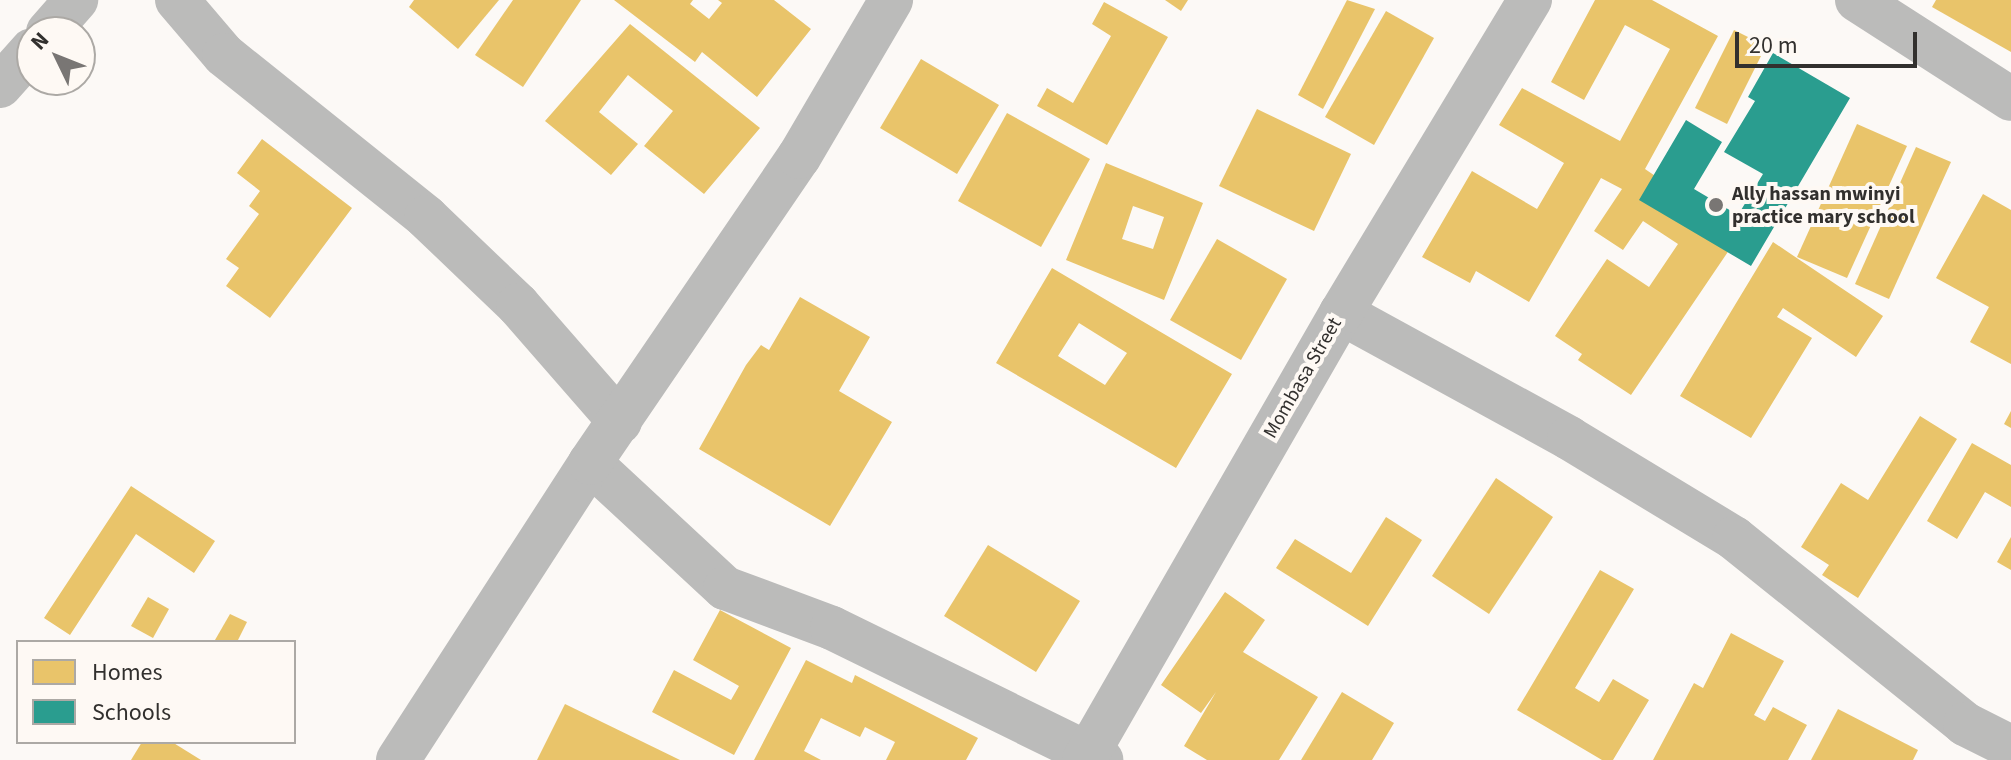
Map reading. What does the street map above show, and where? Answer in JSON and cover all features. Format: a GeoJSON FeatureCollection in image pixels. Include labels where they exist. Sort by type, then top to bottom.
{"type":"FeatureCollection","features":[{"type":"Feature","properties":{"kind":"street"},"geometry":{"type":"LineString","coordinates":[[62,16],[76,0]]}},
{"type":"Feature","properties":{"kind":"street"},"geometry":{"type":"LineString","coordinates":[[177,0],[224,55],[426,217],[518,305],[620,422]]}},
{"type":"Feature","properties":{"kind":"street"},"geometry":{"type":"LineString","coordinates":[[398,760],[590,463],[799,157],[891,0]]}},
{"type":"Feature","properties":{"kind":"street","name":"Mombasa Street"},"geometry":{"type":"LineString","coordinates":[[1091,757],[1341,313],[1530,0]]}},
{"type":"Feature","properties":{"kind":"street"},"geometry":{"type":"LineString","coordinates":[[1857,0],[2011,99]]}},
{"type":"Feature","properties":{"kind":"street"},"geometry":{"type":"LineString","coordinates":[[0,86],[16,68]]}},
{"type":"Feature","properties":{"kind":"street"},"geometry":{"type":"LineString","coordinates":[[1341,313],[1569,438],[1721,529],[1965,724],[2011,747]]}},
{"type":"Feature","properties":{"kind":"street"},"geometry":{"type":"LineString","coordinates":[[590,463],[725,588],[832,628],[1091,757]]}},
{"type":"Feature","properties":{"kind":"building: Homes"},"geometry":{"type":"Polygon","coordinates":[[[414,0],[499,0],[458,49],[409,7],[414,0]]]}},
{"type":"Feature","properties":{"kind":"building: Homes"},"geometry":{"type":"Polygon","coordinates":[[[513,0],[581,0],[523,87],[475,55],[513,0]]]}},
{"type":"Feature","properties":{"kind":"building: Homes"},"geometry":{"type":"Polygon","coordinates":[[[614,0],[693,0],[690,4],[709,19],[722,3],[718,0],[774,0],[811,29],[757,97],[702,52],[695,62],[614,0]]]}},
{"type":"Feature","properties":{"kind":"building: Homes"},"geometry":{"type":"Polygon","coordinates":[[[1165,0],[1188,0],[1181,11],[1165,0]]]}},
{"type":"Feature","properties":{"kind":"building: Homes"},"geometry":{"type":"Polygon","coordinates":[[[1347,0],[1375,9],[1323,109],[1298,95],[1347,0]]]}},
{"type":"Feature","properties":{"kind":"building: Homes"},"geometry":{"type":"Polygon","coordinates":[[[1595,0],[1652,0],[1718,36],[1645,169],[1740,234],[1631,395],[1578,360],[1582,354],[1555,336],[1607,259],[1649,287],[1678,244],[1643,221],[1623,250],[1594,231],[1622,189],[1601,178],[1529,302],[1476,271],[1470,283],[1422,257],[1472,171],[1537,209],[1564,163],[1499,125],[1522,88],[1620,141],[1670,49],[1625,25],[1584,100],[1551,82],[1595,0]]]}},
{"type":"Feature","properties":{"kind":"building: Homes"},"geometry":{"type":"Polygon","coordinates":[[[1936,0],[2011,0],[2011,52],[1932,7],[1936,0]]]}},
{"type":"Feature","properties":{"kind":"building: Homes"},"geometry":{"type":"Polygon","coordinates":[[[1104,2],[1168,37],[1107,145],[1037,106],[1047,88],[1073,103],[1111,36],[1092,24],[1104,2]]]}},
{"type":"Feature","properties":{"kind":"building: Homes"},"geometry":{"type":"Polygon","coordinates":[[[1386,11],[1434,38],[1374,145],[1325,117],[1386,11]]]}},
{"type":"Feature","properties":{"kind":"building: Homes"},"geometry":{"type":"Polygon","coordinates":[[[630,24],[760,128],[704,194],[644,146],[673,111],[628,75],[599,112],[638,144],[611,175],[545,121],[630,24]]]}},
{"type":"Feature","properties":{"kind":"building: Homes"},"geometry":{"type":"Polygon","coordinates":[[[1734,30],[1766,46],[1727,124],[1695,108],[1734,30]]]}},
{"type":"Feature","properties":{"kind":"building: Homes"},"geometry":{"type":"Polygon","coordinates":[[[921,59],[999,105],[957,174],[880,128],[921,59]]]}},
{"type":"Feature","properties":{"kind":"building: Homes"},"geometry":{"type":"Polygon","coordinates":[[[1257,109],[1351,154],[1314,231],[1219,186],[1257,109]]]}},
{"type":"Feature","properties":{"kind":"building: Homes"},"geometry":{"type":"Polygon","coordinates":[[[1007,113],[1090,159],[1041,247],[958,201],[1007,113]]]}},
{"type":"Feature","properties":{"kind":"building: Homes"},"geometry":{"type":"Polygon","coordinates":[[[1857,124],[1907,146],[1847,278],[1797,257],[1857,124]]]}},
{"type":"Feature","properties":{"kind":"building: Homes"},"geometry":{"type":"Polygon","coordinates":[[[262,139],[352,208],[270,318],[226,286],[239,268],[226,259],[259,214],[249,206],[260,191],[237,173],[262,139]]]}},
{"type":"Feature","properties":{"kind":"building: Homes"},"geometry":{"type":"Polygon","coordinates":[[[1916,147],[1951,162],[1889,299],[1855,284],[1916,147]]]}},
{"type":"Feature","properties":{"kind":"building: Homes"},"geometry":{"type":"Polygon","coordinates":[[[1106,163],[1203,203],[1164,300],[1066,260],[1106,163]],[[1133,206],[1122,239],[1153,249],[1164,217],[1133,206]]]}},
{"type":"Feature","properties":{"kind":"building: Homes"},"geometry":{"type":"Polygon","coordinates":[[[1983,194],[2011,210],[2011,364],[1970,342],[1989,307],[1936,278],[1983,194]]]}},
{"type":"Feature","properties":{"kind":"building: Homes"},"geometry":{"type":"Polygon","coordinates":[[[1217,239],[1287,279],[1241,360],[1170,320],[1217,239]]]}},
{"type":"Feature","properties":{"kind":"building: Homes"},"geometry":{"type":"Polygon","coordinates":[[[1773,242],[1883,316],[1856,357],[1783,308],[1777,317],[1812,338],[1751,438],[1680,396],[1773,242]]]}},
{"type":"Feature","properties":{"kind":"building: Homes"},"geometry":{"type":"Polygon","coordinates":[[[1052,268],[1232,374],[1176,468],[996,363],[1052,268]],[[1079,323],[1058,356],[1105,385],[1127,353],[1079,323]]]}},
{"type":"Feature","properties":{"kind":"building: Homes"},"geometry":{"type":"Polygon","coordinates":[[[800,297],[870,337],[839,391],[892,422],[830,526],[699,449],[746,365],[761,345],[769,350],[800,297]]]}},
{"type":"Feature","properties":{"kind":"building: Homes"},"geometry":{"type":"Polygon","coordinates":[[[2011,411],[2011,428],[2004,424],[2011,411]]]}},
{"type":"Feature","properties":{"kind":"building: Homes"},"geometry":{"type":"Polygon","coordinates":[[[1920,416],[1957,439],[1858,598],[1822,575],[1829,565],[1801,547],[1841,483],[1868,500],[1920,416]]]}},
{"type":"Feature","properties":{"kind":"building: Homes"},"geometry":{"type":"Polygon","coordinates":[[[1972,443],[2011,465],[2011,507],[1985,492],[1957,539],[1927,521],[1972,443]]]}},
{"type":"Feature","properties":{"kind":"building: Homes"},"geometry":{"type":"Polygon","coordinates":[[[1496,478],[1553,517],[1489,614],[1432,576],[1496,478]]]}},
{"type":"Feature","properties":{"kind":"building: Homes"},"geometry":{"type":"Polygon","coordinates":[[[131,486],[215,541],[194,573],[136,534],[70,635],[44,618],[131,486]]]}},
{"type":"Feature","properties":{"kind":"building: Homes"},"geometry":{"type":"Polygon","coordinates":[[[1386,517],[1422,540],[1368,626],[1276,568],[1295,539],[1351,573],[1386,517]]]}},
{"type":"Feature","properties":{"kind":"building: Homes"},"geometry":{"type":"Polygon","coordinates":[[[2011,537],[2011,570],[1997,562],[2011,537]]]}},
{"type":"Feature","properties":{"kind":"building: Homes"},"geometry":{"type":"Polygon","coordinates":[[[988,545],[1080,601],[1036,672],[944,616],[988,545]]]}},
{"type":"Feature","properties":{"kind":"building: Homes"},"geometry":{"type":"Polygon","coordinates":[[[1600,570],[1634,589],[1575,688],[1599,702],[1613,679],[1649,700],[1613,760],[1602,760],[1517,710],[1600,570]]]}},
{"type":"Feature","properties":{"kind":"building: Homes"},"geometry":{"type":"Polygon","coordinates":[[[1225,592],[1265,620],[1243,652],[1318,697],[1279,760],[1207,760],[1184,746],[1216,692],[1201,713],[1161,685],[1225,592]]]}},
{"type":"Feature","properties":{"kind":"building: Homes"},"geometry":{"type":"Polygon","coordinates":[[[148,597],[169,609],[153,638],[131,626],[148,597]]]}},
{"type":"Feature","properties":{"kind":"building: Homes"},"geometry":{"type":"Polygon","coordinates":[[[720,610],[791,648],[734,755],[652,712],[674,670],[731,700],[739,686],[693,660],[720,610]]]}},
{"type":"Feature","properties":{"kind":"building: Homes"},"geometry":{"type":"Polygon","coordinates":[[[230,614],[247,622],[238,640],[215,640],[230,614]]]}},
{"type":"Feature","properties":{"kind":"building: Homes"},"geometry":{"type":"Polygon","coordinates":[[[1731,633],[1784,661],[1754,715],[1765,721],[1773,707],[1807,725],[1788,760],[1653,760],[1694,683],[1703,688],[1731,633]]]}},
{"type":"Feature","properties":{"kind":"building: Homes"},"geometry":{"type":"Polygon","coordinates":[[[806,660],[852,683],[855,675],[978,738],[966,760],[886,760],[895,742],[865,727],[860,737],[821,718],[804,751],[821,760],[754,760],[806,660]]]}},
{"type":"Feature","properties":{"kind":"building: Homes"},"geometry":{"type":"Polygon","coordinates":[[[1342,692],[1394,723],[1372,760],[1301,760],[1342,692]]]}},
{"type":"Feature","properties":{"kind":"building: Homes"},"geometry":{"type":"Polygon","coordinates":[[[565,704],[680,760],[537,760],[565,704]]]}},
{"type":"Feature","properties":{"kind":"building: Homes"},"geometry":{"type":"Polygon","coordinates":[[[1838,709],[1918,750],[1913,760],[1811,760],[1838,709]]]}},
{"type":"Feature","properties":{"kind":"building: Homes"},"geometry":{"type":"Polygon","coordinates":[[[141,744],[175,744],[201,760],[131,760],[141,744]]]}},
{"type":"Feature","properties":{"kind":"building: Schools"},"geometry":{"type":"Polygon","coordinates":[[[1773,53],[1850,98],[1751,266],[1639,200],[1686,120],[1722,142],[1694,189],[1738,215],[1763,174],[1724,152],[1755,101],[1748,97],[1773,53]]]}},
{"type":"Feature","properties":{"kind":"place","name":"Ally hassan mwinyi practice mary school"},"geometry":{"type":"Point","coordinates":[1716,205]}}]}
